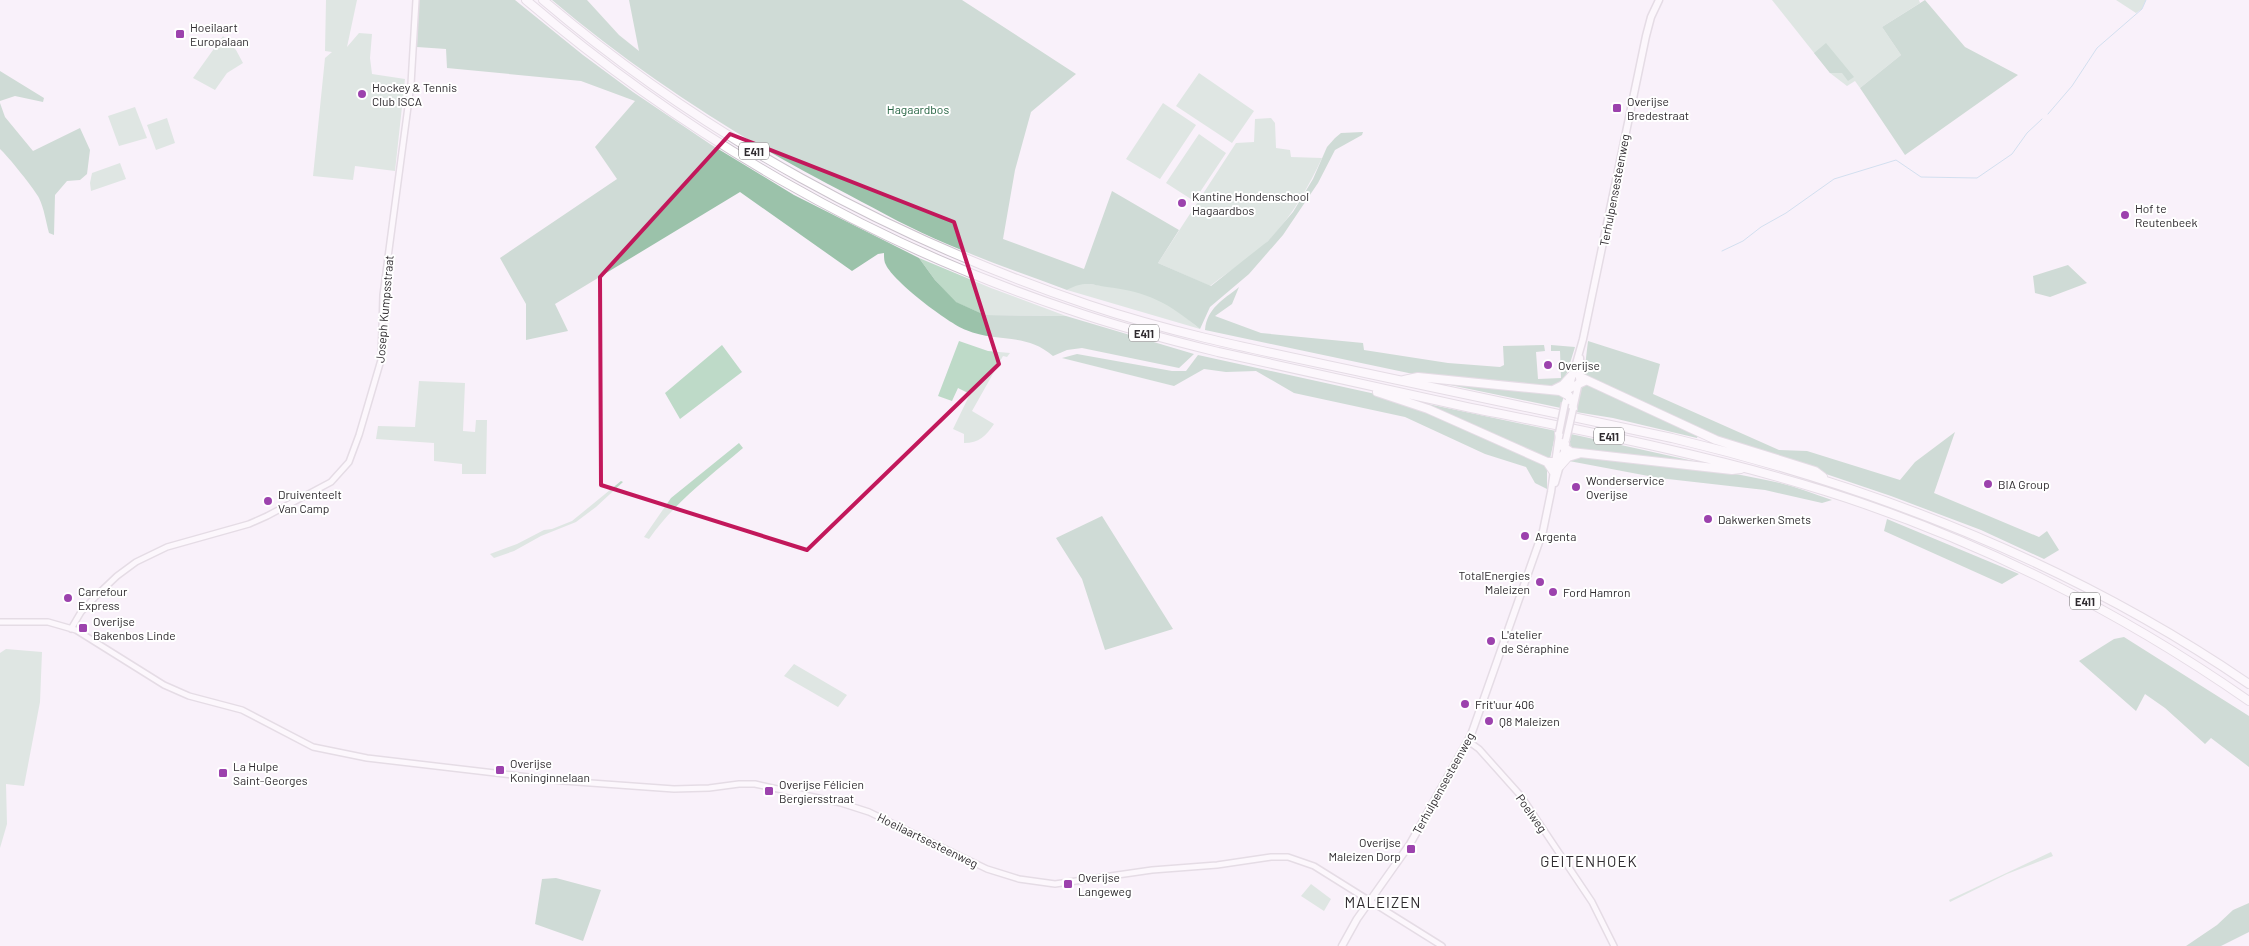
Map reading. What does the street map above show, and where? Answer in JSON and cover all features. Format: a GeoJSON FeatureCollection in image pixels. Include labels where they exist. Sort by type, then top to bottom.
{"type":"FeatureCollection","features":[{"type":"Feature","properties":{"kind":"highway","name":"E411"},"geometry":{"type":"LineString","coordinates":[[526,0],[627,81],[728,149],[788,184],[919,251],[975,275],[1044,301],[1145,334],[1362,384],[1661,447],[1745,468],[1869,506],[1940,533],[2016,566],[2126,624],[2177,654],[2249,701]]}},
{"type":"Feature","properties":{"kind":"highway","name":"E411"},"geometry":{"type":"LineString","coordinates":[[542,0],[647,82],[741,144],[785,170],[928,243],[1031,285],[1150,323],[1225,342],[1746,456],[1826,480],[1914,510],[2020,555],[2184,642],[2249,684]]}},
{"type":"Feature","properties":{"kind":"highway"},"geometry":{"type":"LineString","coordinates":[[1402,381],[1418,377],[1551,390],[1569,395]]}},
{"type":"Feature","properties":{"kind":"highway"},"geometry":{"type":"LineString","coordinates":[[1551,390],[1579,379],[1691,430],[1815,470],[1826,480]]}},
{"type":"Feature","properties":{"kind":"highway"},"geometry":{"type":"LineString","coordinates":[[1573,409],[1569,395],[1579,379]]}},
{"type":"Feature","properties":{"kind":"highway"},"geometry":{"type":"LineString","coordinates":[[1362,384],[1375,392],[1428,409],[1553,465],[1581,453]]}},
{"type":"Feature","properties":{"kind":"highway"},"geometry":{"type":"LineString","coordinates":[[1553,465],[1562,448],[1559,433]]}},
{"type":"Feature","properties":{"kind":"highway"},"geometry":{"type":"LineString","coordinates":[[1562,448],[1581,453],[1732,470],[1745,468]]}},
{"type":"Feature","properties":{"kind":"highway"},"geometry":{"type":"LineString","coordinates":[[1746,456],[1764,455]]}},
{"type":"Feature","properties":{"kind":"main road","name":"Terhulpensesteenweg"},"geometry":{"type":"LineString","coordinates":[[1579,379],[1580,352],[1646,36],[1651,17],[1659,0]]}},
{"type":"Feature","properties":{"kind":"main road"},"geometry":{"type":"LineString","coordinates":[[1559,433],[1569,395]]}},
{"type":"Feature","properties":{"kind":"main road","name":"Terhulpensesteenweg"},"geometry":{"type":"LineString","coordinates":[[1342,946],[1357,919],[1410,844],[1468,741],[1543,531],[1551,492],[1553,465],[1562,448],[1573,409]]}},
{"type":"Feature","properties":{"kind":"street","name":"Joseph Kumpsstraat"},"geometry":{"type":"LineString","coordinates":[[71,629],[81,612],[97,595],[117,576],[136,562],[166,547],[249,524],[267,516],[331,482],[349,462],[357,443],[381,360],[383,295],[411,84],[416,0]]}},
{"type":"Feature","properties":{"kind":"street","name":"Hoeilaartsesteenweg"},"geometry":{"type":"LineString","coordinates":[[0,622],[48,622],[71,629],[91,638],[174,690],[242,710],[313,747],[367,758],[474,771],[674,789],[755,784],[841,803],[869,812],[987,869],[1019,879],[1046,884],[1152,870],[1217,865],[1270,857],[1288,857],[1314,866],[1442,946]]}},
{"type":"Feature","properties":{"kind":"street","name":"Poelweg"},"geometry":{"type":"LineString","coordinates":[[1468,741],[1480,749],[1521,796],[1592,902],[1614,946]]}},
{"type":"Feature","properties":{"kind":"highlighted area"},"geometry":{"type":"Polygon","coordinates":[[[730,134],[954,222],[999,364],[807,550],[601,485],[600,277],[730,134]]]}},
{"type":"Feature","properties":{"kind":"green space","name":"Hockey & Tennis Club ISCA"},"geometry":{"type":"Polygon","coordinates":[[[326,0],[357,0],[347,47],[359,33],[372,34],[370,58],[372,74],[405,79],[395,171],[355,166],[353,180],[313,176],[325,58],[332,52],[325,51],[326,0]]]}},
{"type":"Feature","properties":{"kind":"green space"},"geometry":{"type":"Polygon","coordinates":[[[418,0],[515,0],[583,55],[633,92],[710,144],[794,195],[919,258],[935,280],[956,302],[985,315],[1066,316],[1194,354],[1179,368],[1082,348],[1067,350],[1053,356],[1043,349],[1022,341],[977,334],[958,326],[910,291],[885,264],[884,253],[878,254],[852,271],[740,192],[555,304],[568,331],[526,340],[526,304],[500,258],[617,179],[595,147],[635,101],[581,81],[447,68],[446,49],[417,47],[418,0]]]}},
{"type":"Feature","properties":{"kind":"green space","name":"Hagaardbos"},"geometry":{"type":"Polygon","coordinates":[[[552,0],[587,0],[619,35],[639,51],[629,0],[962,0],[1076,74],[1031,112],[1015,170],[1003,239],[1084,269],[1112,191],[1179,230],[1158,263],[1211,286],[1268,241],[1293,212],[1313,179],[1327,147],[1335,138],[1341,133],[1363,132],[1362,135],[1335,150],[1318,183],[1283,235],[1249,274],[1210,307],[1200,329],[1168,306],[1135,292],[1091,284],[1078,285],[1067,290],[934,239],[897,221],[732,130],[622,55],[552,0]]]}},
{"type":"Feature","properties":{"kind":"green space"},"geometry":{"type":"Polygon","coordinates":[[[1772,0],[1919,0],[1920,3],[1882,27],[1901,55],[1860,88],[1855,81],[1847,86],[1830,73],[1772,0]]]}},
{"type":"Feature","properties":{"kind":"green space"},"geometry":{"type":"Polygon","coordinates":[[[1925,0],[1965,47],[2018,75],[1905,155],[1860,88],[1901,55],[1882,27],[1925,0]]]}},
{"type":"Feature","properties":{"kind":"green space"},"geometry":{"type":"Polygon","coordinates":[[[2116,0],[2146,0],[2142,9],[2136,13],[2116,0]]]}},
{"type":"Feature","properties":{"kind":"green space"},"geometry":{"type":"Polygon","coordinates":[[[223,36],[236,50],[243,63],[227,73],[215,90],[193,78],[223,36]]]}},
{"type":"Feature","properties":{"kind":"green space"},"geometry":{"type":"Polygon","coordinates":[[[1826,43],[1854,77],[1848,81],[1842,73],[1830,73],[1814,53],[1826,43]]]}},
{"type":"Feature","properties":{"kind":"green space"},"geometry":{"type":"Polygon","coordinates":[[[0,71],[44,98],[43,102],[15,96],[0,101],[0,71]]]}},
{"type":"Feature","properties":{"kind":"green space"},"geometry":{"type":"Polygon","coordinates":[[[1199,73],[1254,111],[1232,143],[1176,106],[1199,73]]]}},
{"type":"Feature","properties":{"kind":"green space"},"geometry":{"type":"Polygon","coordinates":[[[0,103],[5,117],[33,151],[80,128],[90,150],[87,174],[80,180],[67,181],[55,195],[54,235],[49,233],[37,194],[0,149],[0,103]]]}},
{"type":"Feature","properties":{"kind":"green space"},"geometry":{"type":"Polygon","coordinates":[[[1163,103],[1196,125],[1160,179],[1126,159],[1163,103]]]}},
{"type":"Feature","properties":{"kind":"green space"},"geometry":{"type":"Polygon","coordinates":[[[135,107],[147,138],[119,146],[108,116],[135,107]]]}},
{"type":"Feature","properties":{"kind":"green space"},"geometry":{"type":"Polygon","coordinates":[[[167,118],[175,143],[156,150],[147,125],[167,118]]]}},
{"type":"Feature","properties":{"kind":"green space"},"geometry":{"type":"Polygon","coordinates":[[[1271,118],[1275,123],[1276,148],[1290,150],[1291,157],[1322,158],[1305,191],[1285,221],[1269,240],[1210,286],[1158,263],[1236,143],[1254,142],[1255,119],[1271,118]]]}},
{"type":"Feature","properties":{"kind":"green space"},"geometry":{"type":"Polygon","coordinates":[[[1199,134],[1226,153],[1194,201],[1166,183],[1199,134]]]}},
{"type":"Feature","properties":{"kind":"green space"},"geometry":{"type":"Polygon","coordinates":[[[120,163],[126,179],[91,191],[92,173],[120,163]]]}},
{"type":"Feature","properties":{"kind":"green space"},"geometry":{"type":"Polygon","coordinates":[[[919,258],[1066,316],[985,315],[955,302],[935,280],[919,258]]]}},
{"type":"Feature","properties":{"kind":"green space"},"geometry":{"type":"Polygon","coordinates":[[[2068,265],[2087,283],[2050,297],[2035,293],[2033,276],[2068,265]]]}},
{"type":"Feature","properties":{"kind":"green space"},"geometry":{"type":"Polygon","coordinates":[[[1080,283],[1126,289],[1152,296],[1171,306],[1200,329],[1067,290],[1080,283]]]}},
{"type":"Feature","properties":{"kind":"green space"},"geometry":{"type":"Polygon","coordinates":[[[1239,287],[1232,304],[1215,316],[1261,333],[1363,343],[1364,350],[1448,363],[1500,367],[1504,365],[1503,346],[1544,345],[1545,351],[1536,352],[1538,379],[1561,378],[1560,351],[1551,351],[1551,345],[1575,347],[1567,373],[1560,382],[1561,385],[1556,386],[1418,375],[1205,330],[1206,322],[1212,310],[1239,287]]]}},
{"type":"Feature","properties":{"kind":"green space"},"geometry":{"type":"Polygon","coordinates":[[[959,341],[988,351],[1010,353],[1007,357],[1003,356],[972,411],[994,424],[982,438],[969,443],[964,443],[964,434],[953,429],[970,394],[958,388],[952,401],[938,396],[959,341]]]}},
{"type":"Feature","properties":{"kind":"green space"},"geometry":{"type":"Polygon","coordinates":[[[1588,341],[1660,364],[1653,394],[1779,450],[1807,451],[1900,480],[1915,462],[1955,432],[1934,493],[2039,537],[2047,531],[2059,550],[2044,559],[1981,530],[1891,496],[1726,440],[1588,379],[1584,375],[1588,341]]]}},
{"type":"Feature","properties":{"kind":"green space"},"geometry":{"type":"Polygon","coordinates":[[[722,345],[742,372],[680,419],[665,393],[722,345]]]}},
{"type":"Feature","properties":{"kind":"green space"},"geometry":{"type":"Polygon","coordinates":[[[1077,354],[1172,371],[1186,371],[1198,355],[1380,395],[1406,403],[1543,463],[1547,466],[1547,489],[1535,483],[1526,467],[1485,454],[1405,417],[1294,393],[1256,371],[1226,372],[1204,369],[1174,386],[1062,358],[1077,354]]]}},
{"type":"Feature","properties":{"kind":"green space"},"geometry":{"type":"Polygon","coordinates":[[[419,381],[465,383],[463,431],[475,432],[476,420],[487,420],[486,474],[462,474],[462,464],[434,461],[434,443],[376,439],[378,426],[415,427],[419,381]]]}},
{"type":"Feature","properties":{"kind":"green space"},"geometry":{"type":"Polygon","coordinates":[[[1450,382],[1564,394],[1561,408],[1450,385],[1450,382]]]}},
{"type":"Feature","properties":{"kind":"green space"},"geometry":{"type":"Polygon","coordinates":[[[1582,384],[1590,385],[1698,435],[1697,438],[1613,418],[1576,412],[1582,384]]]}},
{"type":"Feature","properties":{"kind":"green space"},"geometry":{"type":"Polygon","coordinates":[[[1428,404],[1556,431],[1550,459],[1428,407],[1428,404]]]}},
{"type":"Feature","properties":{"kind":"green space"},"geometry":{"type":"Polygon","coordinates":[[[1571,434],[1698,462],[1571,449],[1569,447],[1571,434]]]}},
{"type":"Feature","properties":{"kind":"green space"},"geometry":{"type":"Polygon","coordinates":[[[739,443],[743,448],[681,502],[649,539],[644,537],[671,498],[739,443]]]}},
{"type":"Feature","properties":{"kind":"green space"},"geometry":{"type":"Polygon","coordinates":[[[1575,457],[1719,471],[1783,484],[1832,500],[1822,503],[1765,490],[1659,478],[1569,461],[1575,457]]]}},
{"type":"Feature","properties":{"kind":"green space"},"geometry":{"type":"Polygon","coordinates":[[[621,481],[623,482],[596,507],[576,522],[541,536],[514,551],[494,558],[490,554],[517,544],[544,530],[572,521],[621,481]]]}},
{"type":"Feature","properties":{"kind":"green space"},"geometry":{"type":"Polygon","coordinates":[[[1102,516],[1173,629],[1105,650],[1082,579],[1056,538],[1102,516]]]}},
{"type":"Feature","properties":{"kind":"green space"},"geometry":{"type":"Polygon","coordinates":[[[1887,519],[2019,574],[2002,584],[1884,531],[1887,519]]]}},
{"type":"Feature","properties":{"kind":"green space"},"geometry":{"type":"Polygon","coordinates":[[[2124,637],[2249,716],[2249,767],[2211,738],[2205,744],[2165,708],[2145,694],[2136,711],[2079,661],[2114,639],[2124,637]]]}},
{"type":"Feature","properties":{"kind":"green space"},"geometry":{"type":"Polygon","coordinates":[[[6,649],[42,652],[40,702],[24,786],[6,784],[7,824],[0,848],[0,653],[6,649]]]}},
{"type":"Feature","properties":{"kind":"green space"},"geometry":{"type":"Polygon","coordinates":[[[794,664],[847,695],[838,707],[784,676],[794,664]]]}},
{"type":"Feature","properties":{"kind":"green space"},"geometry":{"type":"Polygon","coordinates":[[[2051,852],[2053,856],[2007,874],[1950,902],[1949,900],[2051,852]]]}},
{"type":"Feature","properties":{"kind":"green space"},"geometry":{"type":"Polygon","coordinates":[[[556,878],[601,890],[583,941],[535,924],[542,879],[556,878]]]}},
{"type":"Feature","properties":{"kind":"green space"},"geometry":{"type":"Polygon","coordinates":[[[1311,884],[1331,899],[1324,911],[1301,896],[1311,884]]]}},
{"type":"Feature","properties":{"kind":"green space"},"geometry":{"type":"Polygon","coordinates":[[[2249,903],[2249,932],[2221,946],[2186,946],[2217,925],[2233,910],[2249,903]]]}},
{"type":"Feature","properties":{"kind":"waterway"},"geometry":{"type":"LineString","coordinates":[[2048,114],[2072,86],[2097,48],[2142,9],[2146,0]]}},
{"type":"Feature","properties":{"kind":"waterway"},"geometry":{"type":"LineString","coordinates":[[1722,251],[1743,241],[1834,179],[1896,160],[1921,177],[1977,178],[2012,154],[2027,133],[2042,119]]}},
{"type":"Feature","properties":{"kind":"place","name":"Hoeilaart Europalaan"},"geometry":{"type":"Point","coordinates":[180,34]}},
{"type":"Feature","properties":{"kind":"place","name":"Hockey & Tennis Club ISCA"},"geometry":{"type":"Point","coordinates":[362,94]}},
{"type":"Feature","properties":{"kind":"place","name":"Overijse Bredestraat"},"geometry":{"type":"Point","coordinates":[1617,108]}},
{"type":"Feature","properties":{"kind":"place","name":"Kantine Hondenschool Hagaardbos"},"geometry":{"type":"Point","coordinates":[1182,203]}},
{"type":"Feature","properties":{"kind":"place","name":"Hof te Reutenbeek"},"geometry":{"type":"Point","coordinates":[2125,215]}},
{"type":"Feature","properties":{"kind":"place","name":"Overijse"},"geometry":{"type":"Point","coordinates":[1548,365]}},
{"type":"Feature","properties":{"kind":"place","name":"BIA Group"},"geometry":{"type":"Point","coordinates":[1988,484]}},
{"type":"Feature","properties":{"kind":"place","name":"Wonderservice Overijse"},"geometry":{"type":"Point","coordinates":[1576,487]}},
{"type":"Feature","properties":{"kind":"place","name":"Druiventeelt Van Camp"},"geometry":{"type":"Point","coordinates":[268,501]}},
{"type":"Feature","properties":{"kind":"place","name":"Dakwerken Smets"},"geometry":{"type":"Point","coordinates":[1708,519]}},
{"type":"Feature","properties":{"kind":"place","name":"Argenta"},"geometry":{"type":"Point","coordinates":[1525,536]}},
{"type":"Feature","properties":{"kind":"place","name":"TotalEnergies Maleizen"},"geometry":{"type":"Point","coordinates":[1540,582]}},
{"type":"Feature","properties":{"kind":"place","name":"Ford Hamron"},"geometry":{"type":"Point","coordinates":[1553,592]}},
{"type":"Feature","properties":{"kind":"place","name":"Carrefour Express"},"geometry":{"type":"Point","coordinates":[68,598]}},
{"type":"Feature","properties":{"kind":"place","name":"Overijse Bakenbos Linde"},"geometry":{"type":"Point","coordinates":[83,628]}},
{"type":"Feature","properties":{"kind":"place","name":"L'atelier de Séraphine"},"geometry":{"type":"Point","coordinates":[1491,641]}},
{"type":"Feature","properties":{"kind":"place","name":"Frit'uur 406"},"geometry":{"type":"Point","coordinates":[1465,704]}},
{"type":"Feature","properties":{"kind":"place","name":"Q8 Maleizen"},"geometry":{"type":"Point","coordinates":[1489,721]}},
{"type":"Feature","properties":{"kind":"place","name":"Overijse Koninginnelaan"},"geometry":{"type":"Point","coordinates":[500,770]}},
{"type":"Feature","properties":{"kind":"place","name":"La Hulpe Saint-Georges"},"geometry":{"type":"Point","coordinates":[223,773]}},
{"type":"Feature","properties":{"kind":"place","name":"Overijse Félicien Bergiersstraat"},"geometry":{"type":"Point","coordinates":[769,791]}},
{"type":"Feature","properties":{"kind":"place","name":"Overijse Maleizen Dorp"},"geometry":{"type":"Point","coordinates":[1411,849]}},
{"type":"Feature","properties":{"kind":"place","name":"Overijse Langeweg"},"geometry":{"type":"Point","coordinates":[1068,884]}},
{"type":"Feature","properties":{"kind":"district","name":"GEITENHOEK"},"geometry":{"type":"Point","coordinates":[1589,861]}},
{"type":"Feature","properties":{"kind":"district","name":"MALEIZEN"},"geometry":{"type":"Point","coordinates":[1383,902]}}]}
